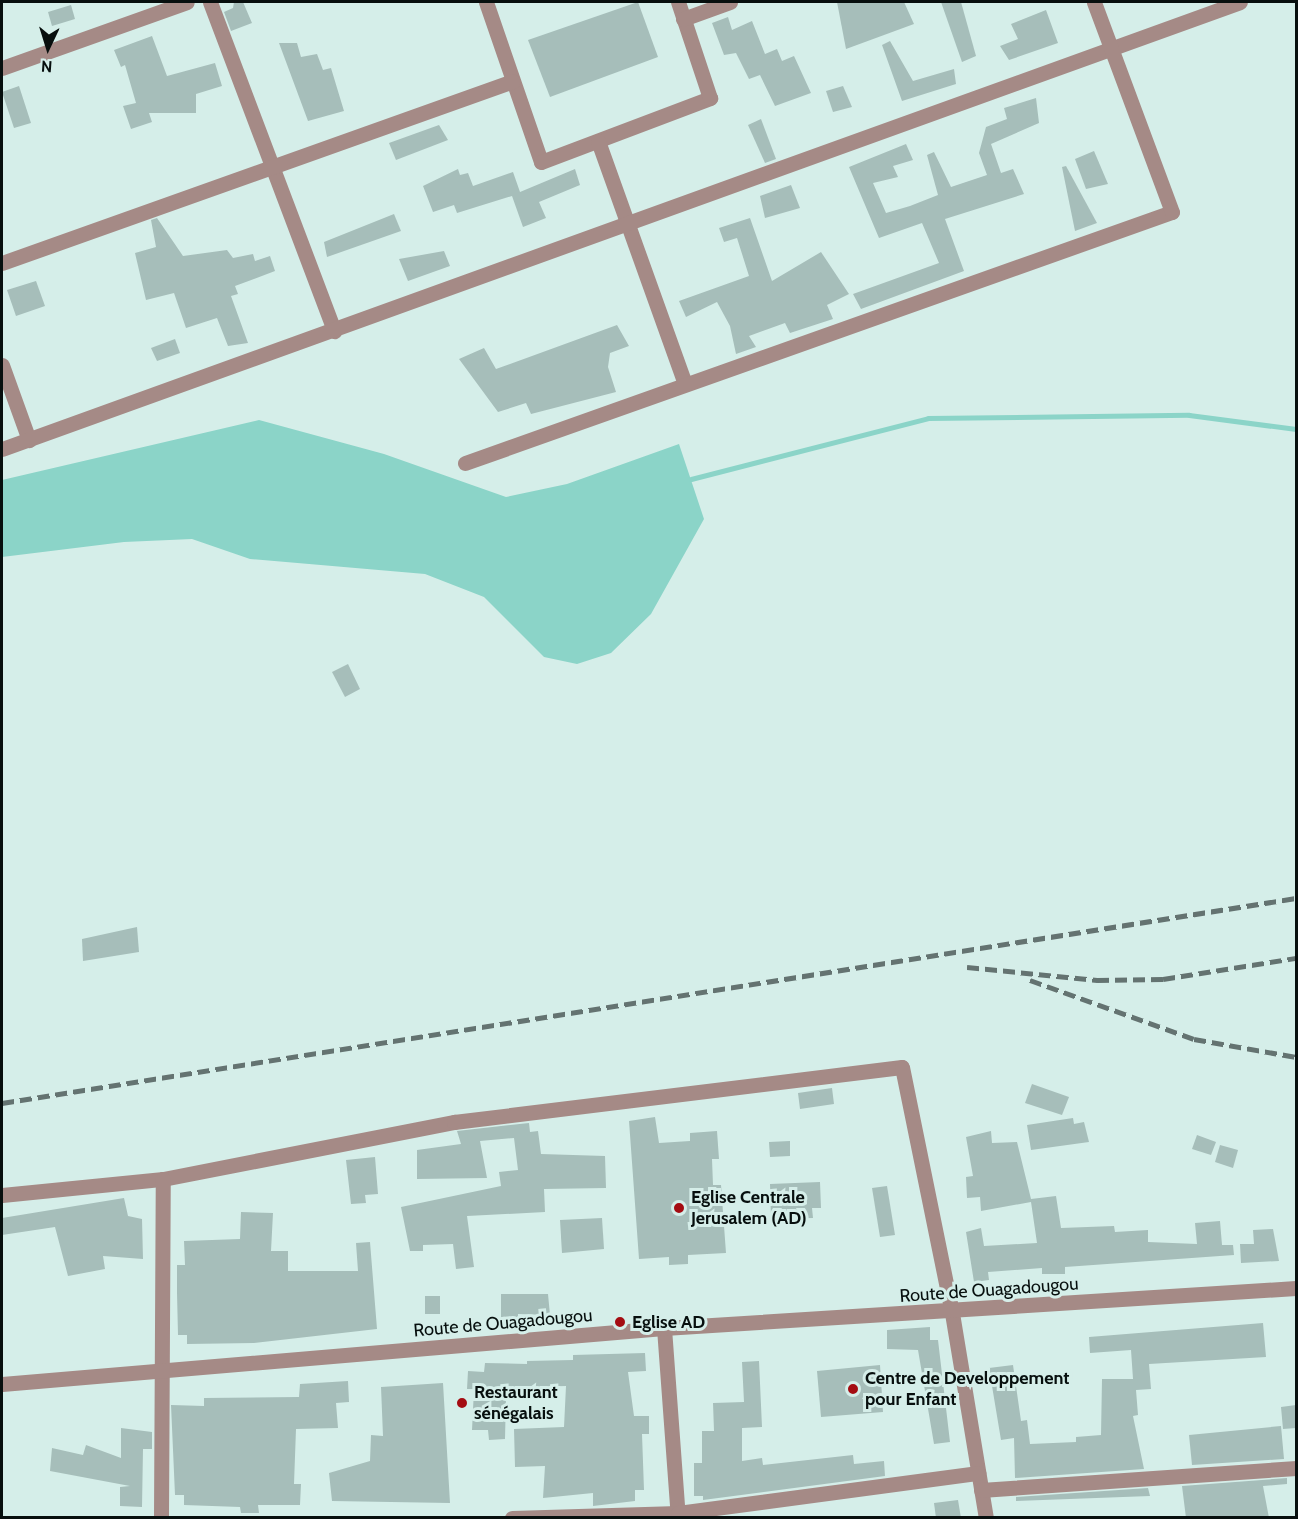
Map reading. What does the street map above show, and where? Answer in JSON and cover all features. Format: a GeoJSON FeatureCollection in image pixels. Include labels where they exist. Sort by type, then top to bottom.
{"type":"FeatureCollection","features":[{"type":"Feature","properties":{"kind":"street"},"geometry":{"type":"LineString","coordinates":[[2,68],[187,2]]}},
{"type":"Feature","properties":{"kind":"street"},"geometry":{"type":"LineString","coordinates":[[210,2],[334,331]]}},
{"type":"Feature","properties":{"kind":"street"},"geometry":{"type":"LineString","coordinates":[[486,2],[541,162],[710,98],[678,2]]}},
{"type":"Feature","properties":{"kind":"street"},"geometry":{"type":"LineString","coordinates":[[683,19],[730,2]]}},
{"type":"Feature","properties":{"kind":"street"},"geometry":{"type":"LineString","coordinates":[[465,463],[1172,212],[1094,2]]}},
{"type":"Feature","properties":{"kind":"street"},"geometry":{"type":"LineString","coordinates":[[2,449],[334,331],[1111,45],[1240,2]]}},
{"type":"Feature","properties":{"kind":"street"},"geometry":{"type":"LineString","coordinates":[[2,263],[513,81]]}},
{"type":"Feature","properties":{"kind":"street"},"geometry":{"type":"LineString","coordinates":[[598,141],[685,384]]}},
{"type":"Feature","properties":{"kind":"street"},"geometry":{"type":"LineString","coordinates":[[2,365],[29,440]]}},
{"type":"Feature","properties":{"kind":"street"},"geometry":{"type":"LineString","coordinates":[[2,1195],[163,1179],[454,1122],[902,1067],[952,1313],[986,1518]]}},
{"type":"Feature","properties":{"kind":"street"},"geometry":{"type":"LineString","coordinates":[[161,1518],[160,1373],[163,1179]]}},
{"type":"Feature","properties":{"kind":"street","name":"Route de Ouagadougou"},"geometry":{"type":"LineString","coordinates":[[2,1384],[160,1373],[664,1328],[952,1313],[1296,1288]]}},
{"type":"Feature","properties":{"kind":"street"},"geometry":{"type":"LineString","coordinates":[[664,1328],[678,1515]]}},
{"type":"Feature","properties":{"kind":"street"},"geometry":{"type":"LineString","coordinates":[[981,1490],[1296,1468]]}},
{"type":"Feature","properties":{"kind":"street"},"geometry":{"type":"LineString","coordinates":[[512,1518],[678,1515],[978,1473]]}},
{"type":"Feature","properties":{"kind":"shaded area"},"geometry":{"type":"Polygon","coordinates":[[[259,420],[384,454],[506,497],[567,484],[679,444],[704,519],[651,614],[611,653],[577,664],[544,657],[484,597],[425,574],[250,559],[192,539],[124,542],[2,557],[2,480],[259,420]]]}},
{"type":"Feature","properties":{"kind":"building"},"geometry":{"type":"Polygon","coordinates":[[[234,2],[243,2],[252,23],[231,31],[224,12],[233,8],[234,2]]]}},
{"type":"Feature","properties":{"kind":"building"},"geometry":{"type":"Polygon","coordinates":[[[638,2],[658,57],[550,97],[528,40],[638,2]]]}},
{"type":"Feature","properties":{"kind":"building"},"geometry":{"type":"Polygon","coordinates":[[[837,2],[904,2],[914,24],[846,49],[837,2]]]}},
{"type":"Feature","properties":{"kind":"building"},"geometry":{"type":"Polygon","coordinates":[[[941,2],[961,2],[976,56],[962,62],[941,2]]]}},
{"type":"Feature","properties":{"kind":"building"},"geometry":{"type":"Polygon","coordinates":[[[71,5],[75,19],[52,26],[48,12],[71,5]]]}},
{"type":"Feature","properties":{"kind":"building"},"geometry":{"type":"Polygon","coordinates":[[[1046,10],[1058,43],[1009,60],[1000,46],[1018,39],[1011,24],[1046,10]]]}},
{"type":"Feature","properties":{"kind":"building"},"geometry":{"type":"Polygon","coordinates":[[[728,17],[732,30],[752,21],[765,54],[777,49],[782,61],[794,56],[811,93],[775,106],[760,75],[749,79],[736,53],[724,55],[712,23],[728,17]]]}},
{"type":"Feature","properties":{"kind":"building"},"geometry":{"type":"Polygon","coordinates":[[[152,36],[167,76],[215,63],[222,86],[196,94],[196,113],[149,113],[152,122],[131,129],[123,106],[136,103],[125,65],[121,67],[114,50],[152,36]]]}},
{"type":"Feature","properties":{"kind":"building"},"geometry":{"type":"Polygon","coordinates":[[[890,41],[913,81],[954,69],[956,84],[902,101],[882,45],[890,41]]]}},
{"type":"Feature","properties":{"kind":"building"},"geometry":{"type":"Polygon","coordinates":[[[279,43],[297,43],[301,57],[317,54],[323,70],[331,68],[344,111],[308,121],[279,43]]]}},
{"type":"Feature","properties":{"kind":"building"},"geometry":{"type":"Polygon","coordinates":[[[19,86],[31,123],[14,128],[2,92],[19,86]]]}},
{"type":"Feature","properties":{"kind":"building"},"geometry":{"type":"Polygon","coordinates":[[[843,86],[852,107],[833,112],[826,91],[843,86]]]}},
{"type":"Feature","properties":{"kind":"building"},"geometry":{"type":"Polygon","coordinates":[[[1036,98],[1039,123],[991,144],[1001,173],[1013,169],[1024,194],[945,219],[964,271],[861,309],[853,294],[939,263],[922,223],[879,238],[849,167],[906,144],[913,160],[893,166],[898,177],[873,183],[886,213],[910,206],[938,195],[927,155],[934,152],[951,187],[987,175],[979,153],[986,127],[1007,119],[1004,108],[1036,98]]]}},
{"type":"Feature","properties":{"kind":"building"},"geometry":{"type":"Polygon","coordinates":[[[761,119],[776,159],[765,163],[748,125],[761,119]]]}},
{"type":"Feature","properties":{"kind":"building"},"geometry":{"type":"Polygon","coordinates":[[[439,125],[448,140],[396,160],[389,143],[439,125]]]}},
{"type":"Feature","properties":{"kind":"building"},"geometry":{"type":"Polygon","coordinates":[[[1094,151],[1108,184],[1086,189],[1075,159],[1094,151]]]}},
{"type":"Feature","properties":{"kind":"building"},"geometry":{"type":"Polygon","coordinates":[[[1066,166],[1097,223],[1075,231],[1062,167],[1066,166]]]}},
{"type":"Feature","properties":{"kind":"building"},"geometry":{"type":"Polygon","coordinates":[[[458,169],[460,175],[468,173],[473,186],[513,172],[520,192],[575,169],[580,185],[539,202],[546,218],[523,227],[512,196],[457,213],[454,205],[433,212],[423,186],[458,169]]]}},
{"type":"Feature","properties":{"kind":"building"},"geometry":{"type":"Polygon","coordinates":[[[791,185],[800,208],[765,218],[760,196],[791,185]]]}},
{"type":"Feature","properties":{"kind":"building"},"geometry":{"type":"Polygon","coordinates":[[[394,214],[401,231],[327,257],[324,242],[394,214]]]}},
{"type":"Feature","properties":{"kind":"building"},"geometry":{"type":"Polygon","coordinates":[[[157,218],[183,256],[227,250],[233,258],[253,254],[255,261],[270,256],[275,271],[235,286],[238,294],[231,296],[248,343],[228,346],[217,318],[186,328],[174,293],[146,300],[135,253],[156,247],[151,220],[157,218]]]}},
{"type":"Feature","properties":{"kind":"building"},"geometry":{"type":"Polygon","coordinates":[[[750,218],[772,281],[821,252],[849,294],[827,305],[833,319],[790,333],[785,323],[749,336],[756,347],[736,354],[730,326],[717,302],[686,317],[679,301],[749,276],[737,238],[724,242],[719,228],[750,218]]]}},
{"type":"Feature","properties":{"kind":"building"},"geometry":{"type":"Polygon","coordinates":[[[444,251],[450,266],[408,281],[399,259],[444,251]]]}},
{"type":"Feature","properties":{"kind":"building"},"geometry":{"type":"Polygon","coordinates":[[[36,281],[45,306],[16,316],[7,290],[36,281]]]}},
{"type":"Feature","properties":{"kind":"building"},"geometry":{"type":"Polygon","coordinates":[[[617,325],[629,346],[610,353],[608,367],[616,392],[531,414],[526,403],[498,412],[459,359],[484,348],[496,369],[617,325]]]}},
{"type":"Feature","properties":{"kind":"building"},"geometry":{"type":"Polygon","coordinates":[[[175,339],[180,353],[157,361],[151,348],[175,339]]]}},
{"type":"Feature","properties":{"kind":"building"},"geometry":{"type":"Polygon","coordinates":[[[348,664],[360,689],[345,697],[332,672],[348,664]]]}},
{"type":"Feature","properties":{"kind":"building"},"geometry":{"type":"Polygon","coordinates":[[[137,927],[139,952],[83,961],[82,939],[137,927]]]}},
{"type":"Feature","properties":{"kind":"building"},"geometry":{"type":"Polygon","coordinates":[[[1032,1084],[1069,1097],[1062,1115],[1025,1103],[1032,1084]]]}},
{"type":"Feature","properties":{"kind":"building"},"geometry":{"type":"Polygon","coordinates":[[[832,1088],[834,1104],[800,1109],[798,1093],[832,1088]]]}},
{"type":"Feature","properties":{"kind":"building","name":"Eglise Centrale Jerusalem (AD)"},"geometry":{"type":"Polygon","coordinates":[[[655,1117],[659,1143],[690,1141],[690,1133],[717,1131],[719,1159],[712,1159],[713,1185],[721,1185],[726,1253],[688,1255],[688,1264],[669,1265],[669,1257],[639,1259],[629,1121],[655,1117]]]}},
{"type":"Feature","properties":{"kind":"building"},"geometry":{"type":"Polygon","coordinates":[[[1073,1118],[1074,1124],[1084,1122],[1089,1142],[1031,1150],[1027,1125],[1073,1118]]]}},
{"type":"Feature","properties":{"kind":"building"},"geometry":{"type":"Polygon","coordinates":[[[529,1123],[530,1132],[538,1131],[541,1154],[605,1156],[606,1188],[544,1189],[545,1212],[467,1216],[474,1267],[456,1269],[453,1244],[423,1245],[423,1251],[410,1251],[401,1207],[501,1186],[499,1172],[518,1170],[514,1138],[480,1141],[487,1178],[417,1179],[417,1150],[461,1144],[457,1131],[529,1123]]]}},
{"type":"Feature","properties":{"kind":"building"},"geometry":{"type":"Polygon","coordinates":[[[991,1131],[992,1143],[1017,1142],[1031,1199],[1056,1196],[1061,1228],[1114,1226],[1115,1232],[1148,1230],[1148,1242],[1197,1244],[1195,1223],[1220,1221],[1222,1245],[1233,1245],[1234,1255],[1065,1267],[1065,1274],[1042,1274],[1042,1268],[988,1272],[989,1280],[974,1282],[966,1232],[981,1228],[984,1246],[1037,1243],[1031,1202],[981,1211],[980,1197],[967,1198],[966,1177],[973,1176],[966,1137],[991,1131]]]}},
{"type":"Feature","properties":{"kind":"building"},"geometry":{"type":"Polygon","coordinates":[[[1197,1135],[1216,1142],[1211,1155],[1192,1149],[1197,1135]]]}},
{"type":"Feature","properties":{"kind":"building"},"geometry":{"type":"Polygon","coordinates":[[[790,1141],[790,1156],[770,1157],[769,1142],[790,1141]]]}},
{"type":"Feature","properties":{"kind":"building"},"geometry":{"type":"Polygon","coordinates":[[[1220,1145],[1238,1150],[1233,1168],[1215,1162],[1220,1145]]]}},
{"type":"Feature","properties":{"kind":"building"},"geometry":{"type":"Polygon","coordinates":[[[375,1157],[378,1194],[365,1195],[366,1203],[351,1204],[346,1160],[375,1157]]]}},
{"type":"Feature","properties":{"kind":"building"},"geometry":{"type":"Polygon","coordinates":[[[820,1182],[821,1208],[812,1208],[813,1218],[771,1219],[770,1184],[820,1182]]]}},
{"type":"Feature","properties":{"kind":"building"},"geometry":{"type":"Polygon","coordinates":[[[887,1186],[895,1235],[880,1237],[872,1188],[887,1186]]]}},
{"type":"Feature","properties":{"kind":"building"},"geometry":{"type":"Polygon","coordinates":[[[124,1198],[128,1216],[142,1219],[143,1259],[103,1256],[105,1269],[68,1276],[55,1227],[2,1235],[2,1218],[124,1198]]]}},
{"type":"Feature","properties":{"kind":"building"},"geometry":{"type":"Polygon","coordinates":[[[241,1212],[273,1213],[271,1251],[288,1251],[288,1271],[358,1271],[356,1243],[370,1242],[377,1329],[254,1343],[187,1344],[187,1335],[178,1335],[177,1265],[185,1265],[184,1241],[240,1239],[241,1212]]]}},
{"type":"Feature","properties":{"kind":"building"},"geometry":{"type":"Polygon","coordinates":[[[602,1218],[604,1249],[562,1253],[560,1220],[602,1218]]]}},
{"type":"Feature","properties":{"kind":"building"},"geometry":{"type":"Polygon","coordinates":[[[1273,1229],[1279,1261],[1241,1263],[1240,1244],[1254,1244],[1253,1230],[1273,1229]]]}},
{"type":"Feature","properties":{"kind":"building"},"geometry":{"type":"Polygon","coordinates":[[[501,1294],[548,1294],[550,1315],[518,1314],[518,1320],[501,1320],[501,1294]]]}},
{"type":"Feature","properties":{"kind":"building"},"geometry":{"type":"Polygon","coordinates":[[[425,1296],[440,1296],[440,1314],[425,1314],[425,1296]]]}},
{"type":"Feature","properties":{"kind":"building"},"geometry":{"type":"Polygon","coordinates":[[[1263,1323],[1266,1357],[1149,1364],[1151,1389],[1136,1390],[1138,1415],[1133,1416],[1144,1469],[1015,1478],[1014,1438],[1001,1440],[989,1368],[1013,1365],[1021,1421],[1027,1420],[1030,1444],[1076,1442],[1076,1437],[1101,1435],[1102,1379],[1133,1379],[1131,1350],[1090,1353],[1089,1337],[1263,1323]]]}},
{"type":"Feature","properties":{"kind":"building"},"geometry":{"type":"Polygon","coordinates":[[[930,1327],[930,1340],[938,1340],[950,1442],[934,1444],[918,1350],[887,1349],[887,1330],[930,1327]]]}},
{"type":"Feature","properties":{"kind":"building"},"geometry":{"type":"Polygon","coordinates":[[[645,1353],[646,1371],[628,1372],[634,1416],[649,1416],[649,1434],[642,1434],[644,1490],[635,1490],[635,1501],[593,1506],[593,1493],[543,1498],[545,1466],[515,1467],[514,1429],[564,1427],[566,1386],[532,1387],[532,1395],[506,1395],[505,1439],[489,1440],[488,1430],[472,1430],[474,1389],[467,1389],[468,1371],[484,1372],[485,1363],[527,1364],[527,1361],[573,1360],[573,1355],[645,1353]]]}},
{"type":"Feature","properties":{"kind":"building"},"geometry":{"type":"Polygon","coordinates":[[[759,1361],[762,1427],[742,1428],[742,1461],[762,1458],[763,1465],[853,1455],[854,1464],[884,1461],[885,1476],[703,1500],[703,1496],[694,1496],[694,1463],[702,1463],[702,1431],[714,1431],[713,1403],[744,1402],[742,1362],[759,1361]]]}},
{"type":"Feature","properties":{"kind":"building","name":"Centre de Developpement pour Enfant"},"geometry":{"type":"Polygon","coordinates":[[[880,1365],[883,1412],[821,1417],[817,1371],[880,1365]]]}},
{"type":"Feature","properties":{"kind":"building"},"geometry":{"type":"Polygon","coordinates":[[[348,1381],[349,1402],[336,1403],[338,1428],[296,1429],[294,1484],[301,1484],[300,1505],[258,1505],[259,1513],[241,1513],[240,1507],[184,1505],[184,1495],[175,1495],[171,1405],[204,1406],[204,1398],[299,1397],[300,1384],[348,1381]]]}},
{"type":"Feature","properties":{"kind":"building"},"geometry":{"type":"Polygon","coordinates":[[[443,1383],[450,1503],[332,1501],[329,1473],[370,1461],[371,1435],[383,1436],[381,1387],[443,1383]]]}},
{"type":"Feature","properties":{"kind":"building"},"geometry":{"type":"Polygon","coordinates":[[[1296,1405],[1296,1428],[1283,1429],[1281,1407],[1296,1405]]]}},
{"type":"Feature","properties":{"kind":"building"},"geometry":{"type":"Polygon","coordinates":[[[1281,1426],[1284,1459],[1192,1465],[1189,1435],[1281,1426]]]}},
{"type":"Feature","properties":{"kind":"building"},"geometry":{"type":"Polygon","coordinates":[[[121,1428],[152,1432],[152,1449],[143,1449],[142,1507],[120,1506],[120,1487],[130,1486],[50,1471],[52,1448],[83,1455],[86,1445],[121,1458],[121,1428]]]}},
{"type":"Feature","properties":{"kind":"building"},"geometry":{"type":"Polygon","coordinates":[[[1287,1478],[1287,1484],[1263,1486],[1269,1518],[1186,1518],[1182,1486],[1287,1478]]]}},
{"type":"Feature","properties":{"kind":"building"},"geometry":{"type":"Polygon","coordinates":[[[1148,1488],[1150,1496],[1016,1501],[1016,1497],[1148,1488]]]}},
{"type":"Feature","properties":{"kind":"building"},"geometry":{"type":"Polygon","coordinates":[[[958,1500],[961,1518],[936,1518],[934,1503],[958,1500]]]}},
{"type":"Feature","properties":{"kind":"waterway"},"geometry":{"type":"LineString","coordinates":[[691,479],[928,418],[1189,415],[1296,429]]}},
{"type":"Feature","properties":{"kind":"railway"},"geometry":{"type":"LineString","coordinates":[[2,1103],[1296,898]]}},
{"type":"Feature","properties":{"kind":"railway"},"geometry":{"type":"LineString","coordinates":[[967,967],[1097,980],[1163,979],[1296,958]]}},
{"type":"Feature","properties":{"kind":"railway"},"geometry":{"type":"LineString","coordinates":[[1030,980],[1194,1039],[1296,1057]]}},
{"type":"Feature","properties":{"kind":"place","name":"Eglise Centrale Jerusalem (AD)"},"geometry":{"type":"Point","coordinates":[679,1208]}},
{"type":"Feature","properties":{"kind":"place","name":"Eglise AD"},"geometry":{"type":"Point","coordinates":[620,1322]}},
{"type":"Feature","properties":{"kind":"place","name":"Centre de Developpement pour Enfant"},"geometry":{"type":"Point","coordinates":[853,1389]}},
{"type":"Feature","properties":{"kind":"place","name":"Restaurant sénégalais"},"geometry":{"type":"Point","coordinates":[462,1403]}}]}
